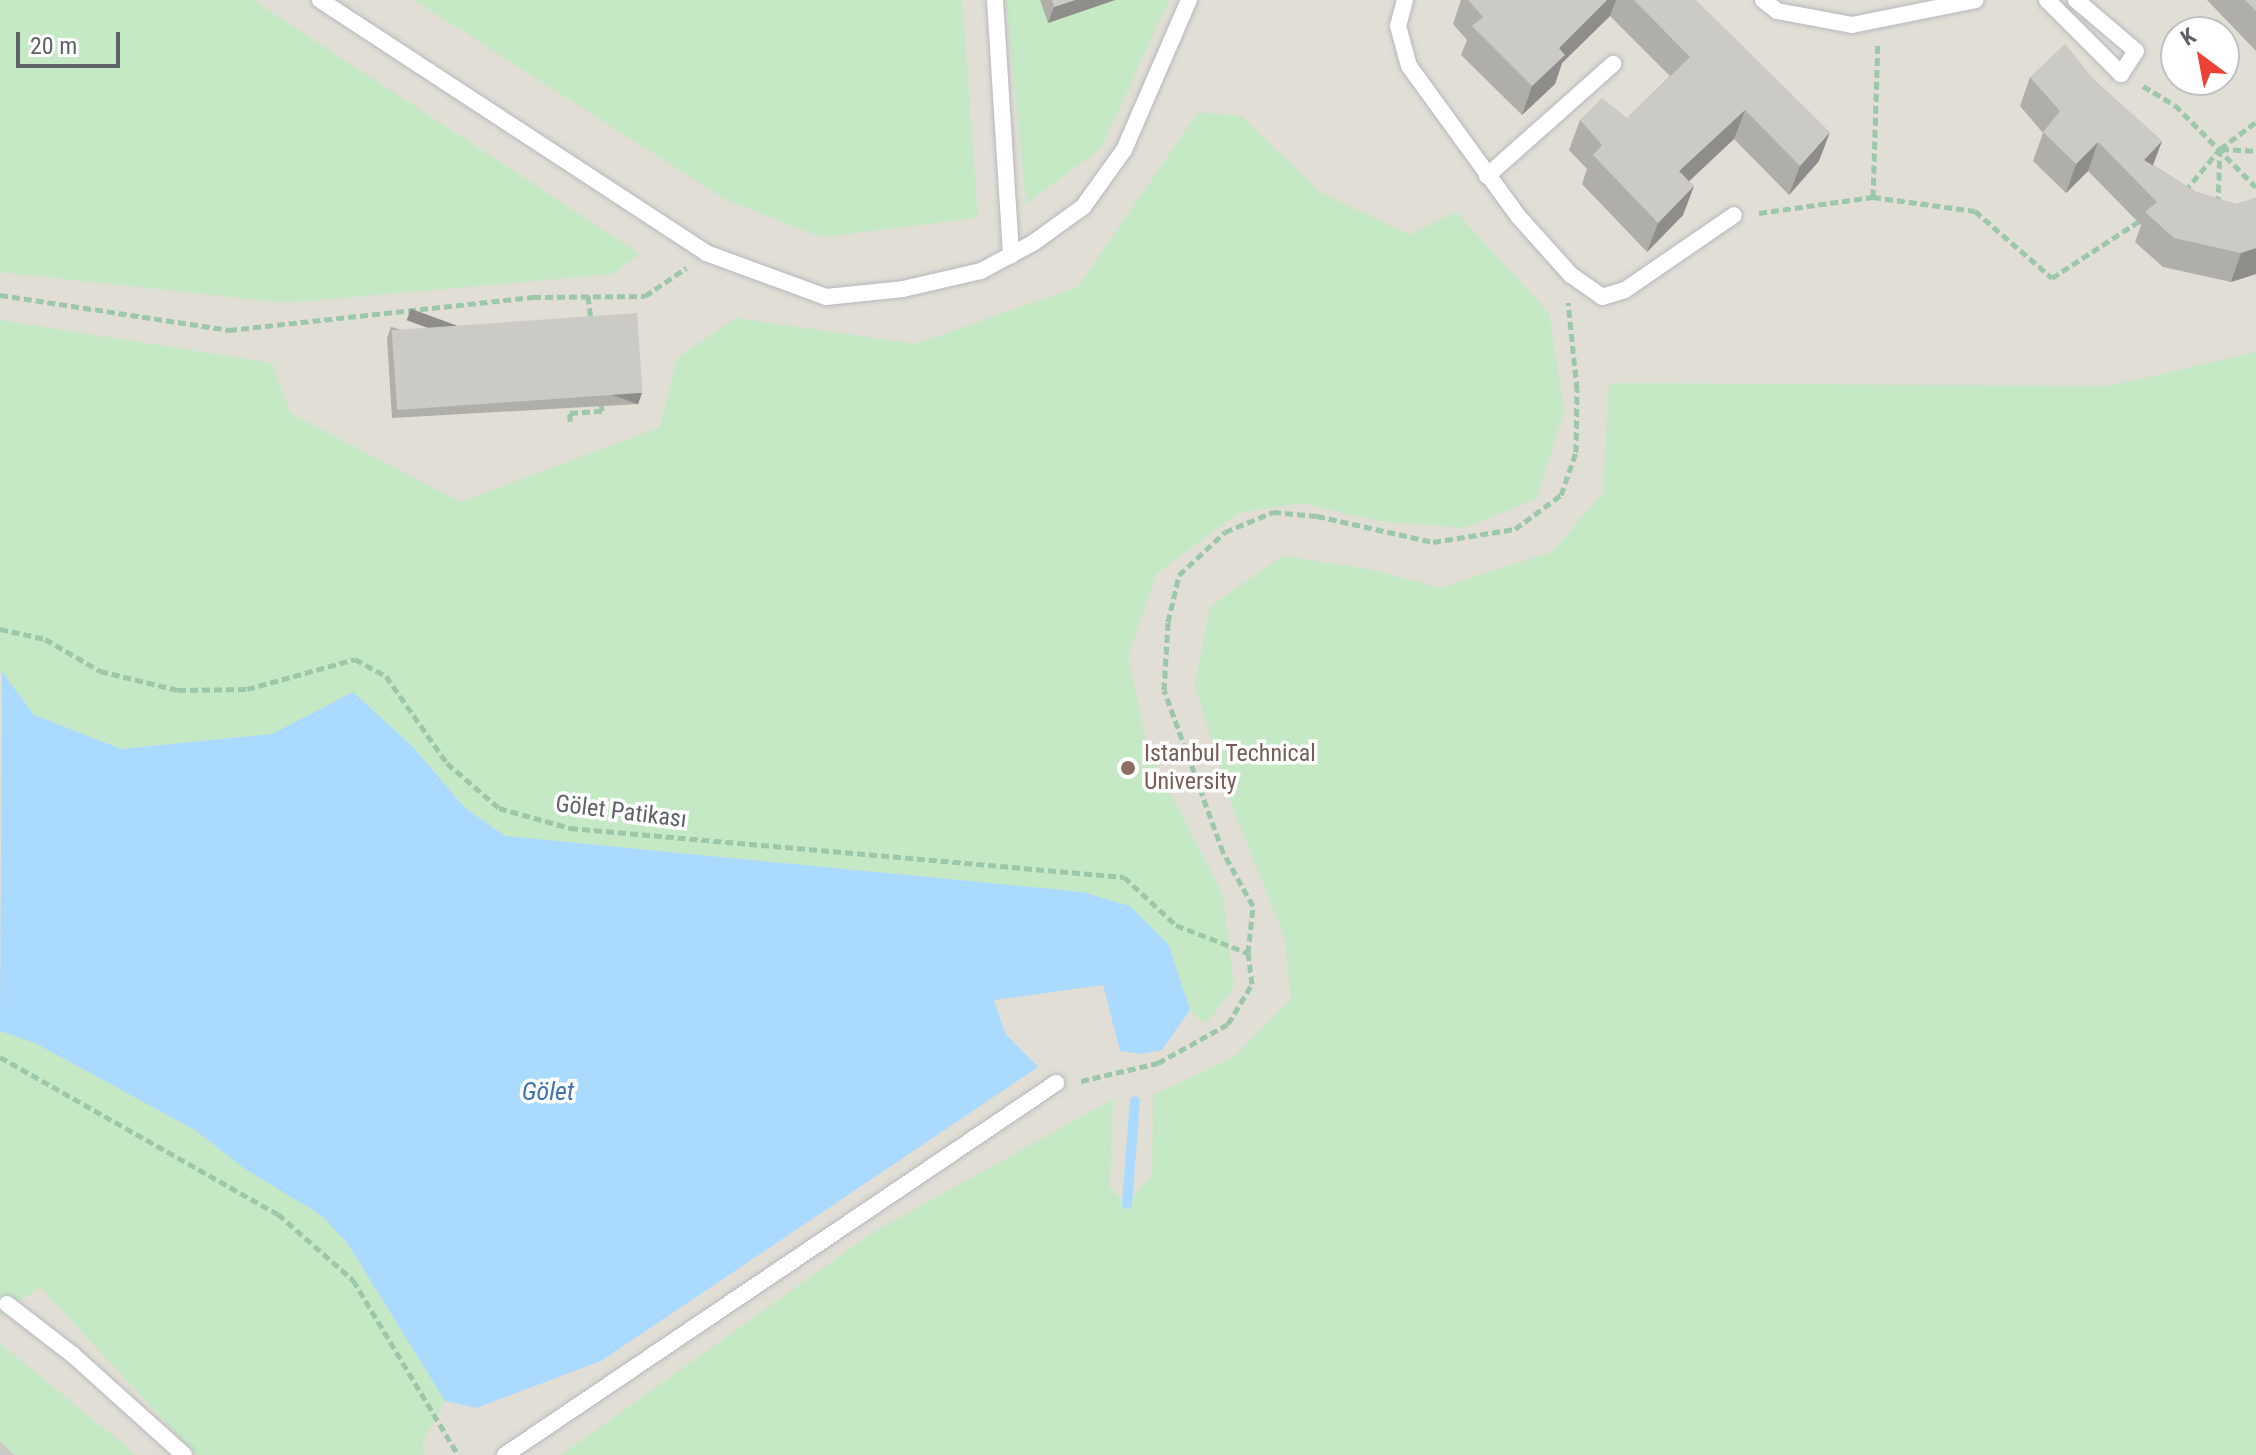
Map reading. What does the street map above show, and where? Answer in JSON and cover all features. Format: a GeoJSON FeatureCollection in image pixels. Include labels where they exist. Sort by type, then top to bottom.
{"type":"FeatureCollection","features":[{"type":"Feature","properties":{"kind":"lane"},"geometry":{"type":"LineString","coordinates":[[320,0],[706,253],[826,297],[903,289],[981,271],[1083,207],[1124,150],[1189,0]]}},
{"type":"Feature","properties":{"kind":"lane"},"geometry":{"type":"LineString","coordinates":[[995,0],[1011,255]]}},
{"type":"Feature","properties":{"kind":"lane"},"geometry":{"type":"LineString","coordinates":[[1405,0],[1398,26],[1409,66],[1487,176],[1571,275],[1602,297],[1625,290],[1734,215]]}},
{"type":"Feature","properties":{"kind":"lane"},"geometry":{"type":"LineString","coordinates":[[1763,0],[1777,11],[1837,22],[1879,20],[1976,0]]}},
{"type":"Feature","properties":{"kind":"lane"},"geometry":{"type":"LineString","coordinates":[[2047,0],[2121,74],[2136,51],[2076,0]]}},
{"type":"Feature","properties":{"kind":"lane"},"geometry":{"type":"LineString","coordinates":[[1487,176],[1613,64]]}},
{"type":"Feature","properties":{"kind":"lane"},"geometry":{"type":"LineString","coordinates":[[505,1455],[1056,1083]]}},
{"type":"Feature","properties":{"kind":"lane"},"geometry":{"type":"LineString","coordinates":[[7,1304],[73,1355],[184,1455]]}},
{"type":"Feature","properties":{"kind":"path"},"geometry":{"type":"LineString","coordinates":[[1873,197],[1879,20]]}},
{"type":"Feature","properties":{"kind":"path"},"geometry":{"type":"LineString","coordinates":[[2121,74],[2175,105],[2256,187]]}},
{"type":"Feature","properties":{"kind":"path"},"geometry":{"type":"LineString","coordinates":[[2171,201],[2184,192],[2220,149],[2256,122]]}},
{"type":"Feature","properties":{"kind":"path"},"geometry":{"type":"LineString","coordinates":[[2220,149],[2256,151]]}},
{"type":"Feature","properties":{"kind":"path"},"geometry":{"type":"LineString","coordinates":[[2218,209],[2220,149]]}},
{"type":"Feature","properties":{"kind":"path"},"geometry":{"type":"LineString","coordinates":[[2184,192],[2187,202]]}},
{"type":"Feature","properties":{"kind":"path"},"geometry":{"type":"LineString","coordinates":[[1734,215],[1873,197],[1975,211],[2052,278],[2144,218]]}},
{"type":"Feature","properties":{"kind":"path"},"geometry":{"type":"LineString","coordinates":[[2208,209],[2231,210]]}},
{"type":"Feature","properties":{"kind":"path"},"geometry":{"type":"LineString","coordinates":[[0,295],[229,330],[533,297],[645,296],[706,253]]}},
{"type":"Feature","properties":{"kind":"path"},"geometry":{"type":"LineString","coordinates":[[588,296],[592,326]]}},
{"type":"Feature","properties":{"kind":"path"},"geometry":{"type":"LineString","coordinates":[[1056,1083],[1100,1079],[1158,1063],[1228,1024],[1252,984],[1248,953],[1253,906],[1223,852],[1164,690],[1168,622],[1179,575],[1225,532],[1273,512],[1317,516],[1433,542],[1515,529],[1561,495],[1576,452],[1577,389],[1568,300]]}},
{"type":"Feature","properties":{"kind":"path"},"geometry":{"type":"LineString","coordinates":[[570,422],[570,413],[602,411],[600,393]]}},
{"type":"Feature","properties":{"kind":"path","name":"Gölet Patikası"},"geometry":{"type":"LineString","coordinates":[[0,629],[45,639],[100,671],[178,690],[247,689],[355,659],[386,676],[447,763],[499,808],[570,828],[1124,877],[1176,925],[1248,953]]}},
{"type":"Feature","properties":{"kind":"path"},"geometry":{"type":"LineString","coordinates":[[0,1057],[289,1223],[353,1280],[458,1455]]}},
{"type":"Feature","properties":{"kind":"shaded area","name":"Istanbul Technical University"},"geometry":{"type":"Polygon","coordinates":[[[0,0],[2256,0],[2256,1455],[0,1455],[0,0]]]}},
{"type":"Feature","properties":{"kind":"green space"},"geometry":{"type":"Polygon","coordinates":[[[0,0],[253,0],[640,254],[613,274],[286,303],[0,272],[0,0]]]}},
{"type":"Feature","properties":{"kind":"green space"},"geometry":{"type":"Polygon","coordinates":[[[414,0],[962,0],[978,218],[821,237],[726,200],[414,0]]]}},
{"type":"Feature","properties":{"kind":"green space"},"geometry":{"type":"Polygon","coordinates":[[[1006,0],[1169,0],[1101,148],[1026,204],[1006,0]]]}},
{"type":"Feature","properties":{"kind":"green space"},"geometry":{"type":"Polygon","coordinates":[[[1198,112],[1241,116],[1320,192],[1409,235],[1456,212],[1549,313],[1564,411],[1536,499],[1464,528],[1379,521],[1300,503],[1238,513],[1156,574],[1128,656],[1148,749],[1223,895],[1234,987],[1206,1024],[1190,1010],[1168,944],[1130,906],[1081,892],[505,836],[465,808],[413,747],[353,692],[272,734],[121,749],[33,715],[0,673],[0,320],[272,363],[290,413],[460,502],[660,427],[677,358],[736,318],[915,344],[1078,287],[1198,112]]]}},
{"type":"Feature","properties":{"kind":"green space"},"geometry":{"type":"Polygon","coordinates":[[[2256,352],[2256,1455],[561,1455],[872,1233],[1113,1099],[1110,1188],[1127,1204],[1152,1175],[1153,1095],[1234,1057],[1291,999],[1285,939],[1227,793],[1195,685],[1210,607],[1282,556],[1369,569],[1440,588],[1552,552],[1603,493],[1609,383],[2110,386],[2256,352]]]}},
{"type":"Feature","properties":{"kind":"green space"},"geometry":{"type":"Polygon","coordinates":[[[0,1031],[35,1043],[195,1130],[245,1169],[321,1215],[348,1244],[445,1401],[423,1441],[425,1455],[196,1455],[40,1287],[0,1315],[0,1031]]]}},
{"type":"Feature","properties":{"kind":"green space"},"geometry":{"type":"Polygon","coordinates":[[[0,1343],[136,1455],[0,1455],[0,1343]]]}},
{"type":"Feature","properties":{"kind":"water","name":"Gölet"},"geometry":{"type":"Polygon","coordinates":[[[2,672],[34,715],[121,749],[272,734],[353,692],[413,747],[465,808],[505,836],[1082,892],[1130,906],[1168,944],[1190,1010],[1162,1050],[1141,1054],[1120,1051],[1103,985],[994,1000],[1005,1033],[1038,1067],[601,1361],[476,1408],[445,1401],[348,1244],[321,1215],[245,1169],[195,1130],[35,1043],[0,1031],[2,672]]]}},
{"type":"Feature","properties":{"kind":"building"},"geometry":{"type":"Polygon","coordinates":[[[1052,0],[1075,0],[1054,7],[1052,0]]]}},
{"type":"Feature","properties":{"kind":"building"},"geometry":{"type":"Polygon","coordinates":[[[1468,0],[1607,0],[1559,48],[1565,55],[1532,86],[1472,26],[1483,17],[1468,0]]]}},
{"type":"Feature","properties":{"kind":"building"},"geometry":{"type":"Polygon","coordinates":[[[1634,0],[1696,0],[1830,132],[1800,166],[1745,110],[1679,171],[1694,186],[1658,223],[1593,155],[1602,145],[1580,120],[1602,98],[1627,118],[1690,57],[1634,0]]]}},
{"type":"Feature","properties":{"kind":"building"},"geometry":{"type":"Polygon","coordinates":[[[2245,0],[2256,0],[2256,11],[2245,0]]]}},
{"type":"Feature","properties":{"kind":"building"},"geometry":{"type":"Polygon","coordinates":[[[2065,44],[2095,81],[2162,141],[2144,160],[2196,192],[2236,204],[2256,198],[2256,248],[2241,253],[2174,238],[2145,212],[2157,202],[2098,142],[2076,164],[2043,132],[2060,111],[2030,77],[2065,44]]]}},
{"type":"Feature","properties":{"kind":"building"},"geometry":{"type":"Polygon","coordinates":[[[637,313],[643,393],[397,410],[392,330],[637,313]]]}},
{"type":"Feature","properties":{"kind":"building"},"geometry":{"type":"Polygon","coordinates":[[[0,1441],[14,1455],[0,1455],[0,1441]]]}},
{"type":"Feature","properties":{"kind":"waterway"},"geometry":{"type":"LineString","coordinates":[[1127,1204],[1135,1101]]}},
{"type":"Feature","properties":{"kind":"place","name":"Istanbul Technical University"},"geometry":{"type":"Point","coordinates":[1128,768]}}]}
